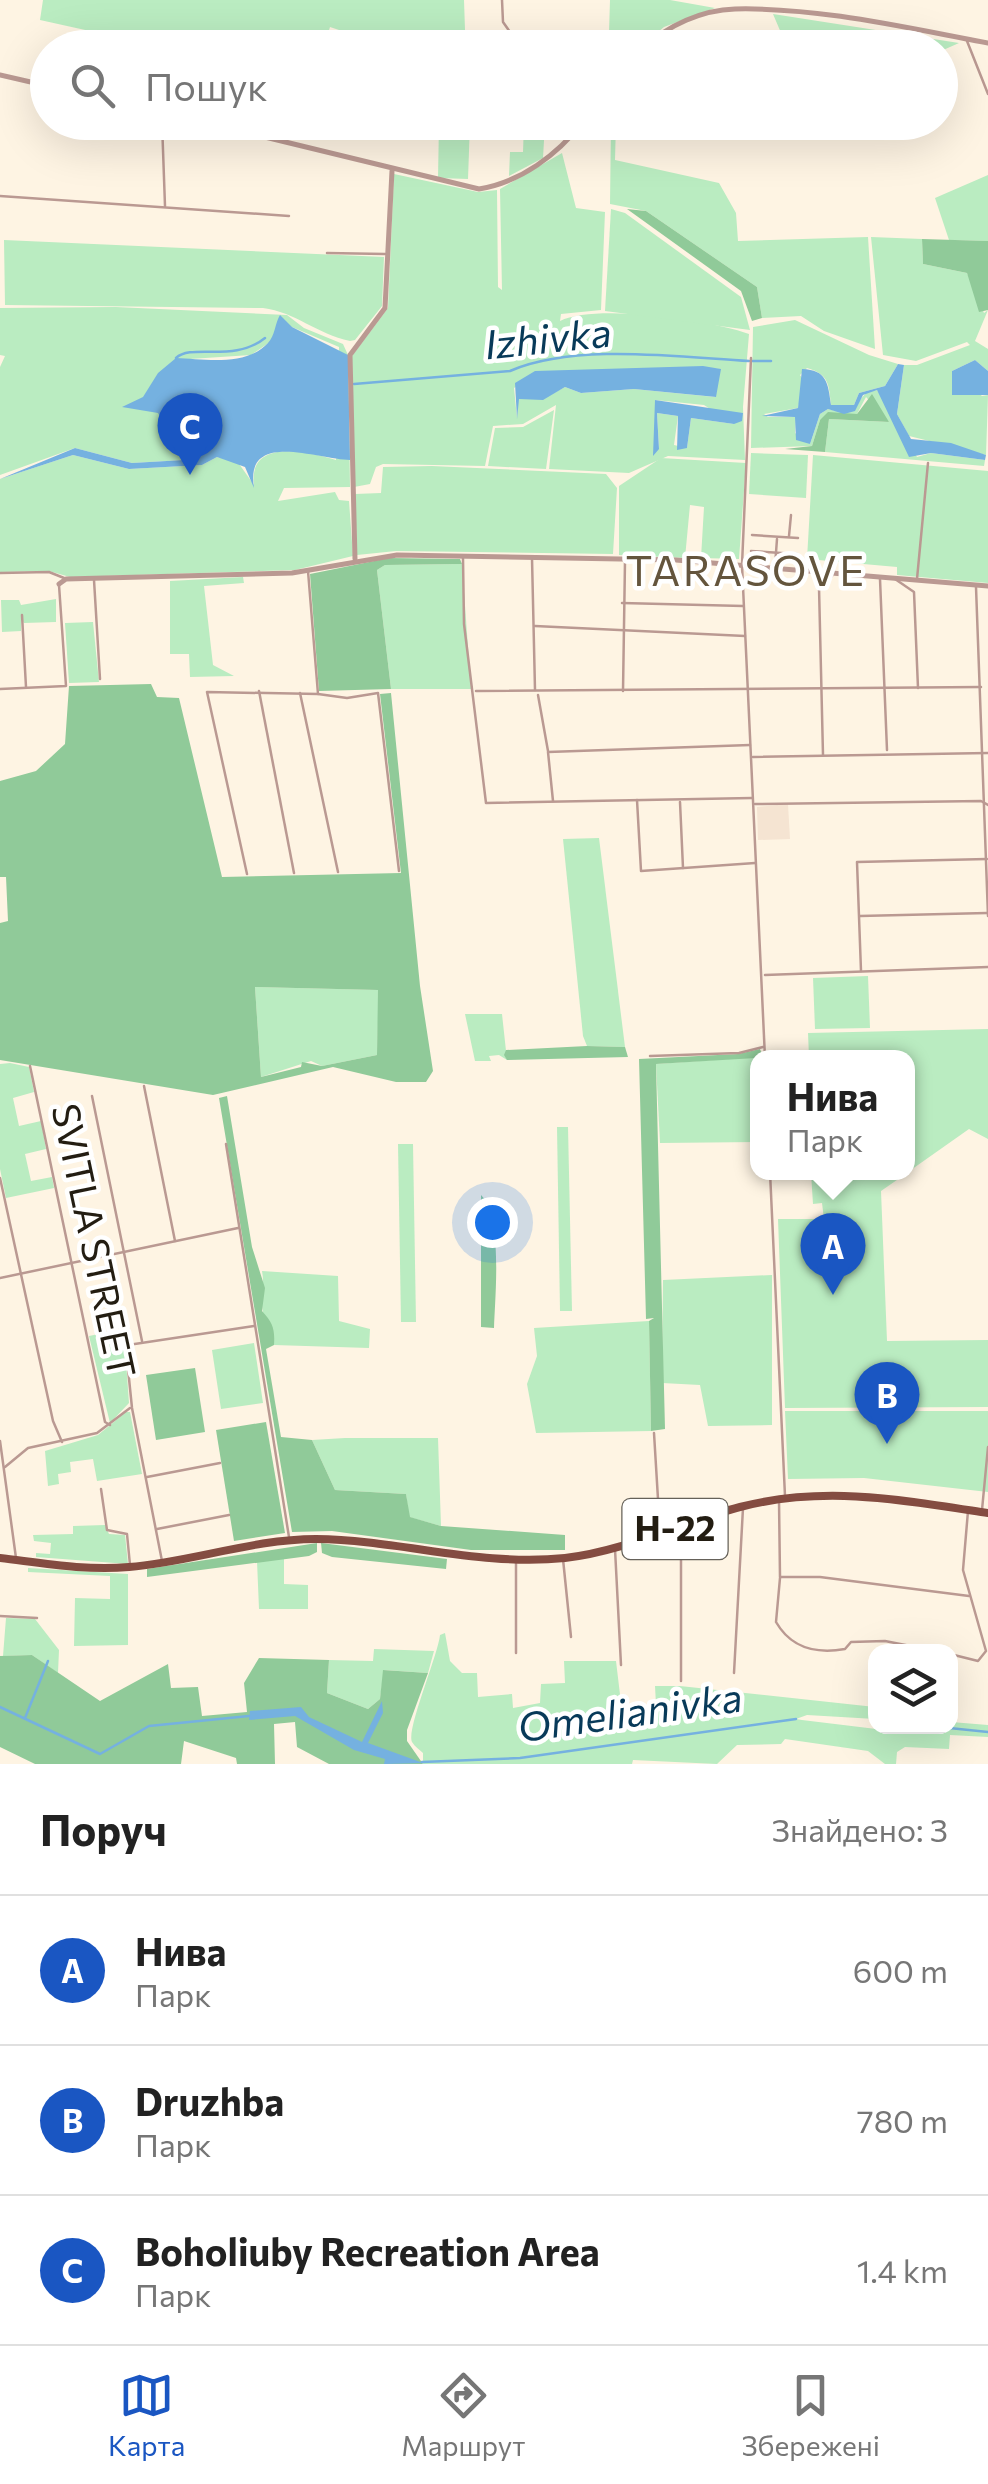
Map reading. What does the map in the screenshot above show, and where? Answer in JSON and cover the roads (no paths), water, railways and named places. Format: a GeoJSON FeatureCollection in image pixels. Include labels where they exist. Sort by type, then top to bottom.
{"type":"FeatureCollection","features":[{"type":"Feature","properties":{"kind":"main road","name":"Н-22"},"geometry":{"type":"LineString","coordinates":[[0,1558],[130,1567],[290,1540],[320,1540],[516,1560],[563,1558],[615,1548],[743,1506],[782,1498],[862,1494],[968,1514],[985,1512]]}},
{"type":"Feature","properties":{"kind":"street"},"geometry":{"type":"LineString","coordinates":[[502,0],[503,22],[509,30]]}},
{"type":"Feature","properties":{"kind":"street"},"geometry":{"type":"LineString","coordinates":[[670,30],[734,9],[897,30]]}},
{"type":"Feature","properties":{"kind":"street"},"geometry":{"type":"LineString","coordinates":[[958,38],[988,43]]}},
{"type":"Feature","properties":{"kind":"street"},"geometry":{"type":"LineString","coordinates":[[967,39],[988,94]]}},
{"type":"Feature","properties":{"kind":"street"},"geometry":{"type":"LineString","coordinates":[[0,75],[30,82]]}},
{"type":"Feature","properties":{"kind":"street"},"geometry":{"type":"LineString","coordinates":[[162,140],[164,208]]}},
{"type":"Feature","properties":{"kind":"street"},"geometry":{"type":"LineString","coordinates":[[268,140],[392,174],[478,189],[496,186],[544,161],[569,140]]}},
{"type":"Feature","properties":{"kind":"street"},"geometry":{"type":"LineString","coordinates":[[356,560],[350,356],[386,308],[392,174]]}},
{"type":"Feature","properties":{"kind":"street"},"geometry":{"type":"LineString","coordinates":[[0,196],[289,216]]}},
{"type":"Feature","properties":{"kind":"street"},"geometry":{"type":"LineString","coordinates":[[327,253],[387,254]]}},
{"type":"Feature","properties":{"kind":"street"},"geometry":{"type":"LineString","coordinates":[[751,358],[742,565],[764,1050]]}},
{"type":"Feature","properties":{"kind":"street"},"geometry":{"type":"LineString","coordinates":[[917,580],[928,463]]}},
{"type":"Feature","properties":{"kind":"street"},"geometry":{"type":"LineString","coordinates":[[789,538],[791,515]]}},
{"type":"Feature","properties":{"kind":"street"},"geometry":{"type":"LineString","coordinates":[[752,535],[798,538]]}},
{"type":"Feature","properties":{"kind":"street"},"geometry":{"type":"LineString","coordinates":[[775,568],[777,537]]}},
{"type":"Feature","properties":{"kind":"street"},"geometry":{"type":"LineString","coordinates":[[751,551],[797,554]]}},
{"type":"Feature","properties":{"kind":"street"},"geometry":{"type":"LineString","coordinates":[[464,555],[464,624],[486,802],[753,798]]}},
{"type":"Feature","properties":{"kind":"street"},"geometry":{"type":"LineString","coordinates":[[0,573],[49,572],[66,579],[308,570],[356,560],[464,555],[742,565],[988,586]]}},
{"type":"Feature","properties":{"kind":"street"},"geometry":{"type":"LineString","coordinates":[[532,557],[537,693],[553,800]]}},
{"type":"Feature","properties":{"kind":"street"},"geometry":{"type":"LineString","coordinates":[[623,691],[625,559]]}},
{"type":"Feature","properties":{"kind":"street"},"geometry":{"type":"LineString","coordinates":[[308,570],[318,694]]}},
{"type":"Feature","properties":{"kind":"street"},"geometry":{"type":"LineString","coordinates":[[823,755],[819,588],[822,580],[838,573]]}},
{"type":"Feature","properties":{"kind":"street"},"geometry":{"type":"LineString","coordinates":[[880,577],[887,752]]}},
{"type":"Feature","properties":{"kind":"street"},"geometry":{"type":"LineString","coordinates":[[94,578],[100,679]]}},
{"type":"Feature","properties":{"kind":"street"},"geometry":{"type":"LineString","coordinates":[[894,578],[914,592],[918,690]]}},
{"type":"Feature","properties":{"kind":"street"},"geometry":{"type":"LineString","coordinates":[[0,689],[61,689],[66,684],[59,584],[66,579]]}},
{"type":"Feature","properties":{"kind":"street"},"geometry":{"type":"LineString","coordinates":[[858,916],[988,915],[986,753],[976,586]]}},
{"type":"Feature","properties":{"kind":"street"},"geometry":{"type":"LineString","coordinates":[[622,603],[744,606]]}},
{"type":"Feature","properties":{"kind":"street"},"geometry":{"type":"LineString","coordinates":[[22,616],[26,689]]}},
{"type":"Feature","properties":{"kind":"street"},"geometry":{"type":"LineString","coordinates":[[535,626],[746,636]]}},
{"type":"Feature","properties":{"kind":"street"},"geometry":{"type":"LineString","coordinates":[[247,874],[207,692],[260,689],[347,698],[378,693],[398,871]]}},
{"type":"Feature","properties":{"kind":"street"},"geometry":{"type":"LineString","coordinates":[[260,689],[258,696],[294,873]]}},
{"type":"Feature","properties":{"kind":"street"},"geometry":{"type":"LineString","coordinates":[[474,691],[988,691]]}},
{"type":"Feature","properties":{"kind":"street"},"geometry":{"type":"LineString","coordinates":[[300,692],[338,872]]}},
{"type":"Feature","properties":{"kind":"street"},"geometry":{"type":"LineString","coordinates":[[548,752],[751,744]]}},
{"type":"Feature","properties":{"kind":"street"},"geometry":{"type":"LineString","coordinates":[[752,757],[986,753]]}},
{"type":"Feature","properties":{"kind":"street"},"geometry":{"type":"LineString","coordinates":[[680,799],[683,870]]}},
{"type":"Feature","properties":{"kind":"street"},"geometry":{"type":"LineString","coordinates":[[638,800],[641,872],[756,863]]}},
{"type":"Feature","properties":{"kind":"street"},"geometry":{"type":"LineString","coordinates":[[754,804],[932,800],[981,801],[987,805]]}},
{"type":"Feature","properties":{"kind":"street"},"geometry":{"type":"LineString","coordinates":[[860,971],[857,862],[988,860]]}},
{"type":"Feature","properties":{"kind":"street"},"geometry":{"type":"LineString","coordinates":[[762,975],[988,967]]}},
{"type":"Feature","properties":{"kind":"street"},"geometry":{"type":"LineString","coordinates":[[752,1050],[764,1047]]}},
{"type":"Feature","properties":{"kind":"street"},"geometry":{"type":"LineString","coordinates":[[650,1056],[750,1050]]}},
{"type":"Feature","properties":{"kind":"street","name":"SVITLA STREET"},"geometry":{"type":"LineString","coordinates":[[30,1066],[105,1422],[110,1425]]}},
{"type":"Feature","properties":{"kind":"street"},"geometry":{"type":"LineString","coordinates":[[144,1086],[175,1242]]}},
{"type":"Feature","properties":{"kind":"street"},"geometry":{"type":"LineString","coordinates":[[92,1096],[142,1342]]}},
{"type":"Feature","properties":{"kind":"street"},"geometry":{"type":"LineString","coordinates":[[226,1144],[290,1540]]}},
{"type":"Feature","properties":{"kind":"street"},"geometry":{"type":"LineString","coordinates":[[0,1178],[53,1421],[62,1442]]}},
{"type":"Feature","properties":{"kind":"street"},"geometry":{"type":"LineString","coordinates":[[770,1180],[782,1498],[776,1622],[791,1642],[819,1651],[845,1649],[856,1640],[907,1644]]}},
{"type":"Feature","properties":{"kind":"street"},"geometry":{"type":"LineString","coordinates":[[0,1278],[239,1228]]}},
{"type":"Feature","properties":{"kind":"street"},"geometry":{"type":"LineString","coordinates":[[162,1562],[132,1408],[126,1349],[142,1342],[254,1326]]}},
{"type":"Feature","properties":{"kind":"street"},"geometry":{"type":"LineString","coordinates":[[5,1467],[28,1448],[98,1433],[132,1408]]}},
{"type":"Feature","properties":{"kind":"street"},"geometry":{"type":"LineString","coordinates":[[654,1433],[660,1534]]}},
{"type":"Feature","properties":{"kind":"street"},"geometry":{"type":"LineString","coordinates":[[0,1440],[16,1560]]}},
{"type":"Feature","properties":{"kind":"street"},"geometry":{"type":"LineString","coordinates":[[985,1512],[988,1446]]}},
{"type":"Feature","properties":{"kind":"street"},"geometry":{"type":"LineString","coordinates":[[145,1478],[220,1463]]}},
{"type":"Feature","properties":{"kind":"street"},"geometry":{"type":"LineString","coordinates":[[102,1489],[107,1530],[127,1534],[130,1567]]}},
{"type":"Feature","properties":{"kind":"street"},"geometry":{"type":"LineString","coordinates":[[734,1673],[743,1506]]}},
{"type":"Feature","properties":{"kind":"street"},"geometry":{"type":"LineString","coordinates":[[958,1656],[978,1661],[986,1651],[963,1570],[968,1514]]}},
{"type":"Feature","properties":{"kind":"street"},"geometry":{"type":"LineString","coordinates":[[156,1530],[229,1515]]}},
{"type":"Feature","properties":{"kind":"street"},"geometry":{"type":"LineString","coordinates":[[681,1527],[681,1682]]}},
{"type":"Feature","properties":{"kind":"street"},"geometry":{"type":"LineString","coordinates":[[615,1548],[621,1665]]}},
{"type":"Feature","properties":{"kind":"street"},"geometry":{"type":"LineString","coordinates":[[563,1558],[570,1637]]}},
{"type":"Feature","properties":{"kind":"street"},"geometry":{"type":"LineString","coordinates":[[516,1560],[516,1653]]}},
{"type":"Feature","properties":{"kind":"street"},"geometry":{"type":"LineString","coordinates":[[780,1577],[820,1577],[970,1596]]}},
{"type":"Feature","properties":{"kind":"street"},"geometry":{"type":"LineString","coordinates":[[0,1616],[37,1618]]}},
{"type":"Feature","properties":{"kind":"water"},"geometry":{"type":"Polygon","coordinates":[[[280,315],[292,327],[348,355],[350,460],[272,453],[260,459],[254,470],[254,488],[245,467],[217,457],[202,465],[129,469],[73,455],[0,479],[75,448],[132,463],[184,460],[183,441],[170,434],[158,413],[122,407],[143,397],[158,373],[176,358],[237,359],[259,351],[270,340],[280,315]]]}},
{"type":"Feature","properties":{"kind":"water"},"geometry":{"type":"Polygon","coordinates":[[[975,360],[988,371],[988,395],[952,395],[952,371],[975,360]]]}},
{"type":"Feature","properties":{"kind":"water"},"geometry":{"type":"Polygon","coordinates":[[[898,364],[904,365],[897,414],[911,439],[951,443],[986,455],[985,460],[931,453],[909,457],[877,390],[863,395],[855,411],[844,414],[828,409],[820,414],[810,444],[796,440],[795,417],[762,416],[798,408],[802,369],[817,372],[825,379],[831,405],[854,405],[859,393],[885,386],[898,364]]]}},
{"type":"Feature","properties":{"kind":"water"},"geometry":{"type":"Polygon","coordinates":[[[703,366],[721,369],[716,397],[634,389],[581,393],[565,387],[543,400],[519,399],[517,419],[515,383],[535,371],[703,366]]]}},
{"type":"Feature","properties":{"kind":"water"},"geometry":{"type":"Polygon","coordinates":[[[655,400],[743,413],[742,421],[734,424],[691,418],[687,448],[677,450],[678,416],[657,413],[659,449],[653,456],[655,400]]]}},
{"type":"Feature","properties":{"kind":"water"},"geometry":{"type":"Polygon","coordinates":[[[382,1701],[383,1713],[368,1743],[423,1763],[384,1764],[385,1759],[354,1750],[295,1716],[249,1720],[250,1711],[301,1707],[309,1717],[362,1742],[382,1701]]]}},
{"type":"Feature","properties":{"kind":"waterway"},"geometry":{"type":"LineString","coordinates":[[176,358],[192,352],[240,350],[265,338]]}},
{"type":"Feature","properties":{"kind":"waterway","name":"Izhivka"},"geometry":{"type":"LineString","coordinates":[[354,384],[510,371],[536,362],[595,354],[749,361]]}},
{"type":"Feature","properties":{"kind":"waterway","name":"Izhivka"},"geometry":{"type":"LineString","coordinates":[[752,361],[771,361]]}},
{"type":"Feature","properties":{"kind":"waterway"},"geometry":{"type":"LineString","coordinates":[[25,1718],[48,1661]]}},
{"type":"Feature","properties":{"kind":"waterway","name":"Omelianivka"},"geometry":{"type":"LineString","coordinates":[[0,1707],[100,1754],[149,1726],[249,1716]]}},
{"type":"Feature","properties":{"kind":"waterway","name":"Omelianivka"},"geometry":{"type":"LineString","coordinates":[[422,1762],[520,1758],[796,1719]]}},
{"type":"Feature","properties":{"kind":"waterway","name":"Omelianivka"},"geometry":{"type":"LineString","coordinates":[[958,1729],[988,1732]]}},
{"type":"Feature","properties":{"kind":"place","name":"Boholiuby Recreation Area"},"geometry":{"type":"Point","coordinates":[190,475]}},
{"type":"Feature","properties":{"kind":"place","name":"Нива"},"geometry":{"type":"Point","coordinates":[833,1295]}},
{"type":"Feature","properties":{"kind":"place","name":"Druzhba"},"geometry":{"type":"Point","coordinates":[887,1444]}},
{"type":"Feature","properties":{"kind":"district","name":"TARASOVE"},"geometry":{"type":"Point","coordinates":[746,571]}}]}
